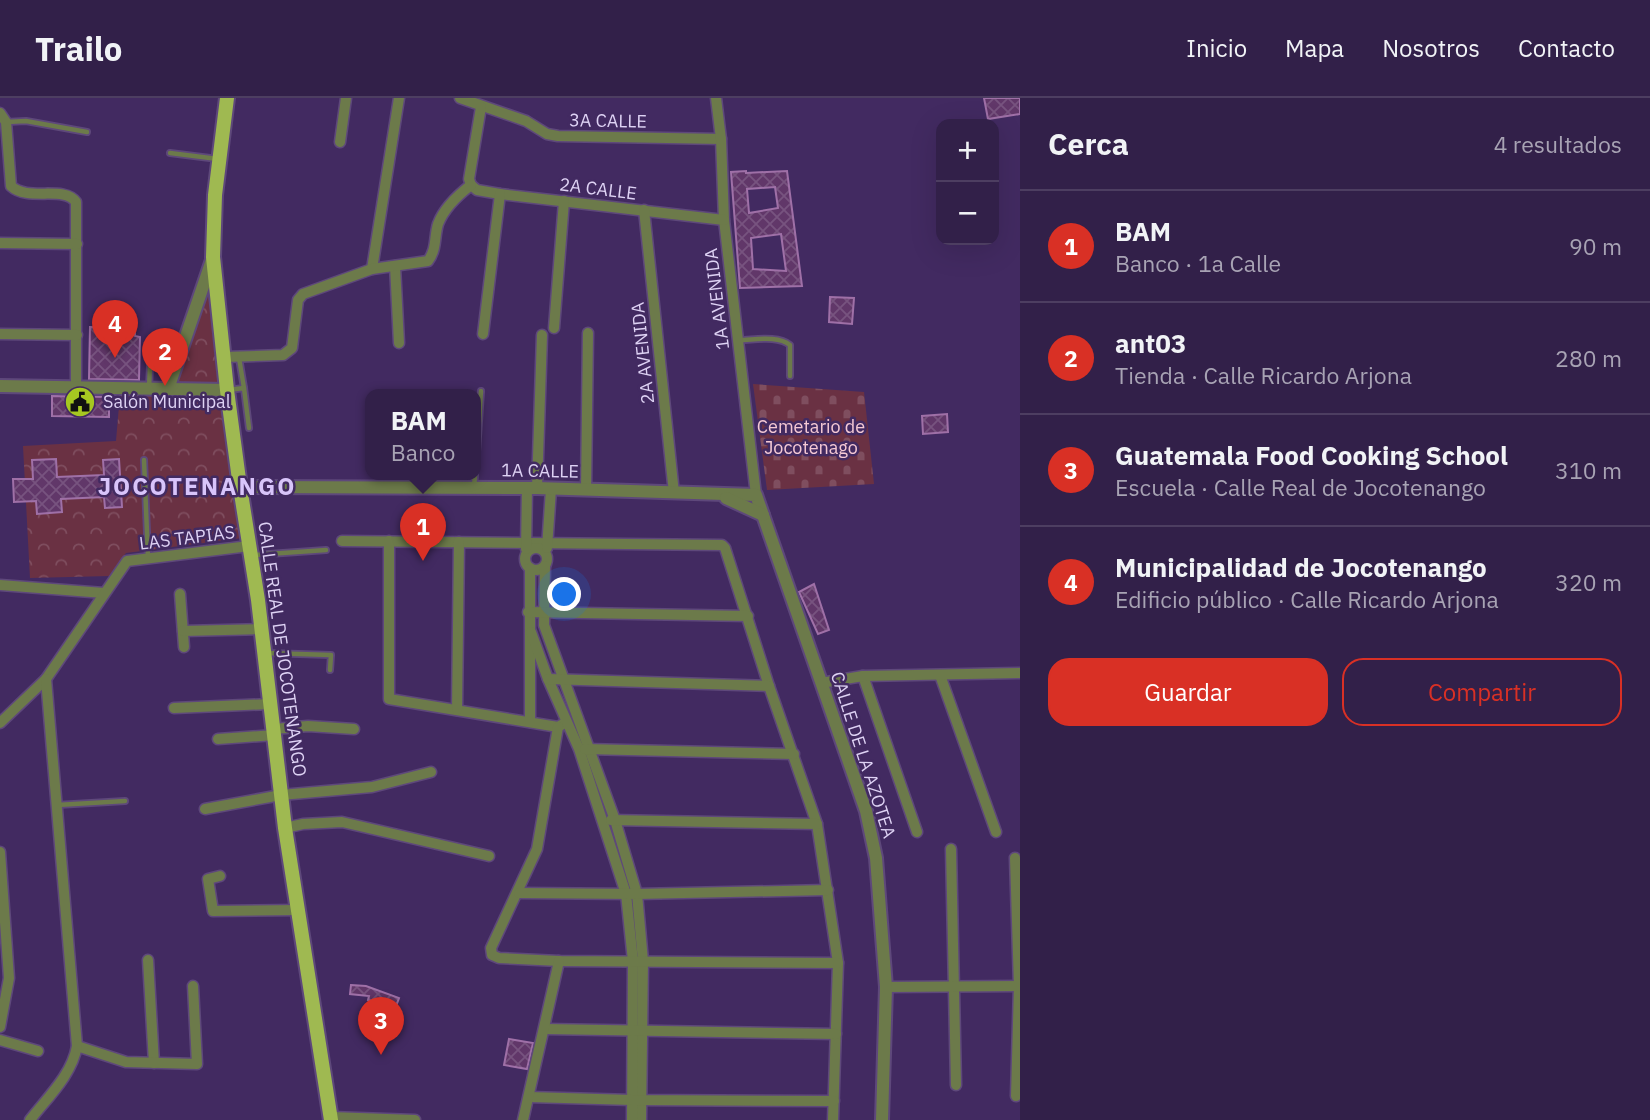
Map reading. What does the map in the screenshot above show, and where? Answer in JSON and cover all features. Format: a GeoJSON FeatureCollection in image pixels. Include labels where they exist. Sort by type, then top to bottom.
{"type":"FeatureCollection","features":[{"type":"Feature","properties":{"kind":"main road","name":"CALLE REAL DE JOCOTENANGO"},"geometry":{"type":"LineString","coordinates":[[227,98],[215,195],[213,257],[231,357],[227,390],[262,629],[285,828],[331,1119]]}},
{"type":"Feature","properties":{"kind":"street"},"geometry":{"type":"LineString","coordinates":[[340,142],[346,98]]}},
{"type":"Feature","properties":{"kind":"street"},"geometry":{"type":"LineString","coordinates":[[372,269],[399,98]]}},
{"type":"Feature","properties":{"kind":"street","name":"3A CALLE"},"geometry":{"type":"LineString","coordinates":[[460,98],[526,121],[547,134],[558,136],[721,139]]}},
{"type":"Feature","properties":{"kind":"street","name":"1A AVENIDA"},"geometry":{"type":"LineString","coordinates":[[716,98],[721,139],[724,220],[757,495]]}},
{"type":"Feature","properties":{"kind":"street"},"geometry":{"type":"LineString","coordinates":[[231,357],[288,353],[292,348],[298,300],[303,294],[372,269],[428,261],[435,246],[439,223],[458,194],[471,185],[469,179],[481,107]]}},
{"type":"Feature","properties":{"kind":"street"},"geometry":{"type":"LineString","coordinates":[[3,118],[11,186],[24,193],[72,197],[76,202],[76,387]]}},
{"type":"Feature","properties":{"kind":"street","name":"2A CALLE"},"geometry":{"type":"LineString","coordinates":[[471,185],[477,190],[500,194],[724,220]]}},
{"type":"Feature","properties":{"kind":"street"},"geometry":{"type":"LineString","coordinates":[[483,334],[500,194]]}},
{"type":"Feature","properties":{"kind":"street"},"geometry":{"type":"LineString","coordinates":[[554,328],[564,201]]}},
{"type":"Feature","properties":{"kind":"street","name":"2A AVENIDA"},"geometry":{"type":"LineString","coordinates":[[644,210],[674,493]]}},
{"type":"Feature","properties":{"kind":"street"},"geometry":{"type":"LineString","coordinates":[[0,243],[77,244]]}},
{"type":"Feature","properties":{"kind":"street"},"geometry":{"type":"LineString","coordinates":[[168,389],[213,257]]}},
{"type":"Feature","properties":{"kind":"street"},"geometry":{"type":"LineString","coordinates":[[395,266],[399,343]]}},
{"type":"Feature","properties":{"kind":"street"},"geometry":{"type":"LineString","coordinates":[[586,490],[588,333]]}},
{"type":"Feature","properties":{"kind":"street"},"geometry":{"type":"LineString","coordinates":[[0,334],[77,335]]}},
{"type":"Feature","properties":{"kind":"street"},"geometry":{"type":"LineString","coordinates":[[542,335],[532,488],[524,560],[530,568],[536,570],[545,566]]}},
{"type":"Feature","properties":{"kind":"street"},"geometry":{"type":"LineString","coordinates":[[0,386],[227,390]]}},
{"type":"Feature","properties":{"kind":"street","name":"1A CALLE"},"geometry":{"type":"LineString","coordinates":[[240,487],[474,482],[551,489],[757,495]]}},
{"type":"Feature","properties":{"kind":"street"},"geometry":{"type":"LineString","coordinates":[[551,489],[544,625],[565,679],[603,820],[632,894]]}},
{"type":"Feature","properties":{"kind":"street"},"geometry":{"type":"LineString","coordinates":[[719,494],[763,515]]}},
{"type":"Feature","properties":{"kind":"street","name":"CALLE DE LA AZOTEA"},"geometry":{"type":"LineString","coordinates":[[757,495],[866,811],[876,858],[886,987],[882,1120]]}},
{"type":"Feature","properties":{"kind":"street"},"geometry":{"type":"LineString","coordinates":[[342,541],[459,542],[526,548],[722,545],[726,548],[769,686],[817,824],[838,963],[833,1120]]}},
{"type":"Feature","properties":{"kind":"street"},"geometry":{"type":"LineString","coordinates":[[389,541],[389,699],[562,725]]}},
{"type":"Feature","properties":{"kind":"street"},"geometry":{"type":"LineString","coordinates":[[457,710],[459,542]]}},
{"type":"Feature","properties":{"kind":"street","name":"LAS TAPIAS"},"geometry":{"type":"LineString","coordinates":[[104,593],[127,561],[148,557],[250,551]]}},
{"type":"Feature","properties":{"kind":"street"},"geometry":{"type":"LineString","coordinates":[[530,568],[530,722]]}},
{"type":"Feature","properties":{"kind":"street"},"geometry":{"type":"LineString","coordinates":[[0,585],[104,593],[46,679],[0,723]]}},
{"type":"Feature","properties":{"kind":"street"},"geometry":{"type":"LineString","coordinates":[[180,594],[184,647]]}},
{"type":"Feature","properties":{"kind":"street"},"geometry":{"type":"LineString","coordinates":[[528,612],[748,616]]}},
{"type":"Feature","properties":{"kind":"street"},"geometry":{"type":"LineString","coordinates":[[183,631],[262,629]]}},
{"type":"Feature","properties":{"kind":"street"},"geometry":{"type":"LineString","coordinates":[[531,632],[562,725],[585,749],[615,820],[632,894],[638,961],[637,1100],[641,1120]]}},
{"type":"Feature","properties":{"kind":"street"},"geometry":{"type":"LineString","coordinates":[[821,683],[863,676],[1020,673]]}},
{"type":"Feature","properties":{"kind":"street"},"geometry":{"type":"LineString","coordinates":[[940,675],[996,832]]}},
{"type":"Feature","properties":{"kind":"street"},"geometry":{"type":"LineString","coordinates":[[863,676],[918,832]]}},
{"type":"Feature","properties":{"kind":"street"},"geometry":{"type":"LineString","coordinates":[[30,1120],[68,1071],[75,1058],[77,1046],[46,679]]}},
{"type":"Feature","properties":{"kind":"street"},"geometry":{"type":"LineString","coordinates":[[548,679],[769,686]]}},
{"type":"Feature","properties":{"kind":"street"},"geometry":{"type":"LineString","coordinates":[[174,708],[271,704]]}},
{"type":"Feature","properties":{"kind":"street"},"geometry":{"type":"LineString","coordinates":[[562,725],[537,849],[491,948],[492,955],[499,958],[559,961],[838,963]]}},
{"type":"Feature","properties":{"kind":"street"},"geometry":{"type":"LineString","coordinates":[[219,739],[308,726],[354,729]]}},
{"type":"Feature","properties":{"kind":"street"},"geometry":{"type":"LineString","coordinates":[[585,749],[794,754]]}},
{"type":"Feature","properties":{"kind":"street"},"geometry":{"type":"LineString","coordinates":[[205,809],[281,795],[372,787],[430,772]]}},
{"type":"Feature","properties":{"kind":"street"},"geometry":{"type":"LineString","coordinates":[[603,820],[817,824]]}},
{"type":"Feature","properties":{"kind":"street"},"geometry":{"type":"LineString","coordinates":[[285,828],[342,822],[489,856]]}},
{"type":"Feature","properties":{"kind":"street"},"geometry":{"type":"LineString","coordinates":[[951,849],[956,1085]]}},
{"type":"Feature","properties":{"kind":"street"},"geometry":{"type":"LineString","coordinates":[[0,852],[9,978],[0,1027]]}},
{"type":"Feature","properties":{"kind":"street"},"geometry":{"type":"LineString","coordinates":[[1016,858],[1019,986],[1016,1096]]}},
{"type":"Feature","properties":{"kind":"street"},"geometry":{"type":"LineString","coordinates":[[220,876],[208,878],[214,911],[299,910]]}},
{"type":"Feature","properties":{"kind":"street"},"geometry":{"type":"LineString","coordinates":[[519,892],[632,894],[828,890]]}},
{"type":"Feature","properties":{"kind":"street"},"geometry":{"type":"LineString","coordinates":[[148,960],[155,1063]]}},
{"type":"Feature","properties":{"kind":"street"},"geometry":{"type":"LineString","coordinates":[[523,1120],[559,961]]}},
{"type":"Feature","properties":{"kind":"street"},"geometry":{"type":"LineString","coordinates":[[77,1046],[126,1062],[197,1064],[193,986]]}},
{"type":"Feature","properties":{"kind":"street"},"geometry":{"type":"LineString","coordinates":[[886,987],[1019,986]]}},
{"type":"Feature","properties":{"kind":"street"},"geometry":{"type":"LineString","coordinates":[[545,1029],[836,1034]]}},
{"type":"Feature","properties":{"kind":"street"},"geometry":{"type":"LineString","coordinates":[[0,1040],[38,1051]]}},
{"type":"Feature","properties":{"kind":"street"},"geometry":{"type":"LineString","coordinates":[[529,1097],[834,1101]]}},
{"type":"Feature","properties":{"kind":"street"},"geometry":{"type":"LineString","coordinates":[[632,1120],[637,1100]]}},
{"type":"Feature","properties":{"kind":"street"},"geometry":{"type":"LineString","coordinates":[[331,1119],[415,1120]]}},
{"type":"Feature","properties":{"kind":"lane"},"geometry":{"type":"LineString","coordinates":[[3,118],[87,132]]}},
{"type":"Feature","properties":{"kind":"lane"},"geometry":{"type":"LineString","coordinates":[[170,153],[219,159]]}},
{"type":"Feature","properties":{"kind":"lane"},"geometry":{"type":"LineString","coordinates":[[738,340],[786,342],[790,345],[790,376]]}},
{"type":"Feature","properties":{"kind":"lane"},"geometry":{"type":"LineString","coordinates":[[149,389],[151,344],[184,346]]}},
{"type":"Feature","properties":{"kind":"lane"},"geometry":{"type":"LineString","coordinates":[[231,357],[244,388],[249,428]]}},
{"type":"Feature","properties":{"kind":"lane"},"geometry":{"type":"LineString","coordinates":[[227,390],[244,388]]}},
{"type":"Feature","properties":{"kind":"lane"},"geometry":{"type":"LineString","coordinates":[[144,460],[148,557]]}},
{"type":"Feature","properties":{"kind":"lane"},"geometry":{"type":"LineString","coordinates":[[250,551],[326,550]]}},
{"type":"Feature","properties":{"kind":"lane"},"geometry":{"type":"LineString","coordinates":[[264,653],[331,655],[330,670]]}},
{"type":"Feature","properties":{"kind":"lane"},"geometry":{"type":"LineString","coordinates":[[57,805],[125,801]]}},
{"type":"Feature","properties":{"kind":"green space"},"geometry":{"type":"Polygon","coordinates":[[[211,269],[222,386],[174,384],[211,269]]]}},
{"type":"Feature","properties":{"kind":"green space","name":"Cemetario de Jocotenago"},"geometry":{"type":"Polygon","coordinates":[[[753,384],[864,392],[874,484],[767,490],[753,384]]]}},
{"type":"Feature","properties":{"kind":"green space"},"geometry":{"type":"Polygon","coordinates":[[[120,394],[221,396],[242,538],[126,553],[109,576],[30,578],[23,446],[116,441],[120,394]]]}},
{"type":"Feature","properties":{"kind":"building"},"geometry":{"type":"Polygon","coordinates":[[[984,98],[1020,98],[1020,114],[988,119],[984,98]]]}},
{"type":"Feature","properties":{"kind":"building"},"geometry":{"type":"Polygon","coordinates":[[[787,171],[802,286],[740,288],[731,172],[787,171]],[[775,187],[747,189],[749,213],[778,208],[775,187]],[[781,234],[751,238],[753,269],[786,271],[781,234]]]}},
{"type":"Feature","properties":{"kind":"building"},"geometry":{"type":"Polygon","coordinates":[[[830,297],[854,298],[852,324],[829,322],[830,297]]]}},
{"type":"Feature","properties":{"kind":"building"},"geometry":{"type":"Polygon","coordinates":[[[90,327],[135,328],[135,336],[140,337],[139,380],[89,379],[90,327]]]}},
{"type":"Feature","properties":{"kind":"building","name":"Salón Municipal"},"geometry":{"type":"Polygon","coordinates":[[[52,396],[109,397],[109,417],[52,416],[52,396]]]}},
{"type":"Feature","properties":{"kind":"building"},"geometry":{"type":"Polygon","coordinates":[[[947,414],[948,432],[923,434],[922,416],[947,414]]]}},
{"type":"Feature","properties":{"kind":"building"},"geometry":{"type":"Polygon","coordinates":[[[56,459],[57,477],[104,475],[103,460],[119,459],[122,507],[105,508],[104,497],[61,499],[62,512],[37,514],[36,501],[14,502],[13,479],[33,479],[32,460],[56,459]]]}},
{"type":"Feature","properties":{"kind":"building"},"geometry":{"type":"Polygon","coordinates":[[[814,584],[829,630],[818,634],[799,592],[814,584]]]}},
{"type":"Feature","properties":{"kind":"building"},"geometry":{"type":"Polygon","coordinates":[[[351,985],[366,986],[399,998],[395,1009],[368,1000],[369,996],[350,994],[351,985]]]}},
{"type":"Feature","properties":{"kind":"building"},"geometry":{"type":"Polygon","coordinates":[[[509,1039],[533,1043],[527,1069],[504,1065],[509,1039]]]}},
{"type":"Feature","properties":{"kind":"place","name":"Municipalidad de Jocotenango"},"geometry":{"type":"Point","coordinates":[115,358]}},
{"type":"Feature","properties":{"kind":"place","name":"ant03"},"geometry":{"type":"Point","coordinates":[165,386]}},
{"type":"Feature","properties":{"kind":"place","name":"Salón Municipal"},"geometry":{"type":"Point","coordinates":[80,402]}},
{"type":"Feature","properties":{"kind":"place","name":"BAM"},"geometry":{"type":"Point","coordinates":[423,561]}},
{"type":"Feature","properties":{"kind":"place","name":"Guatemala Food Cooking School"},"geometry":{"type":"Point","coordinates":[381,1055]}},
{"type":"Feature","properties":{"kind":"district","name":"JOCOTENANGO"},"geometry":{"type":"Point","coordinates":[197,487]}}]}
